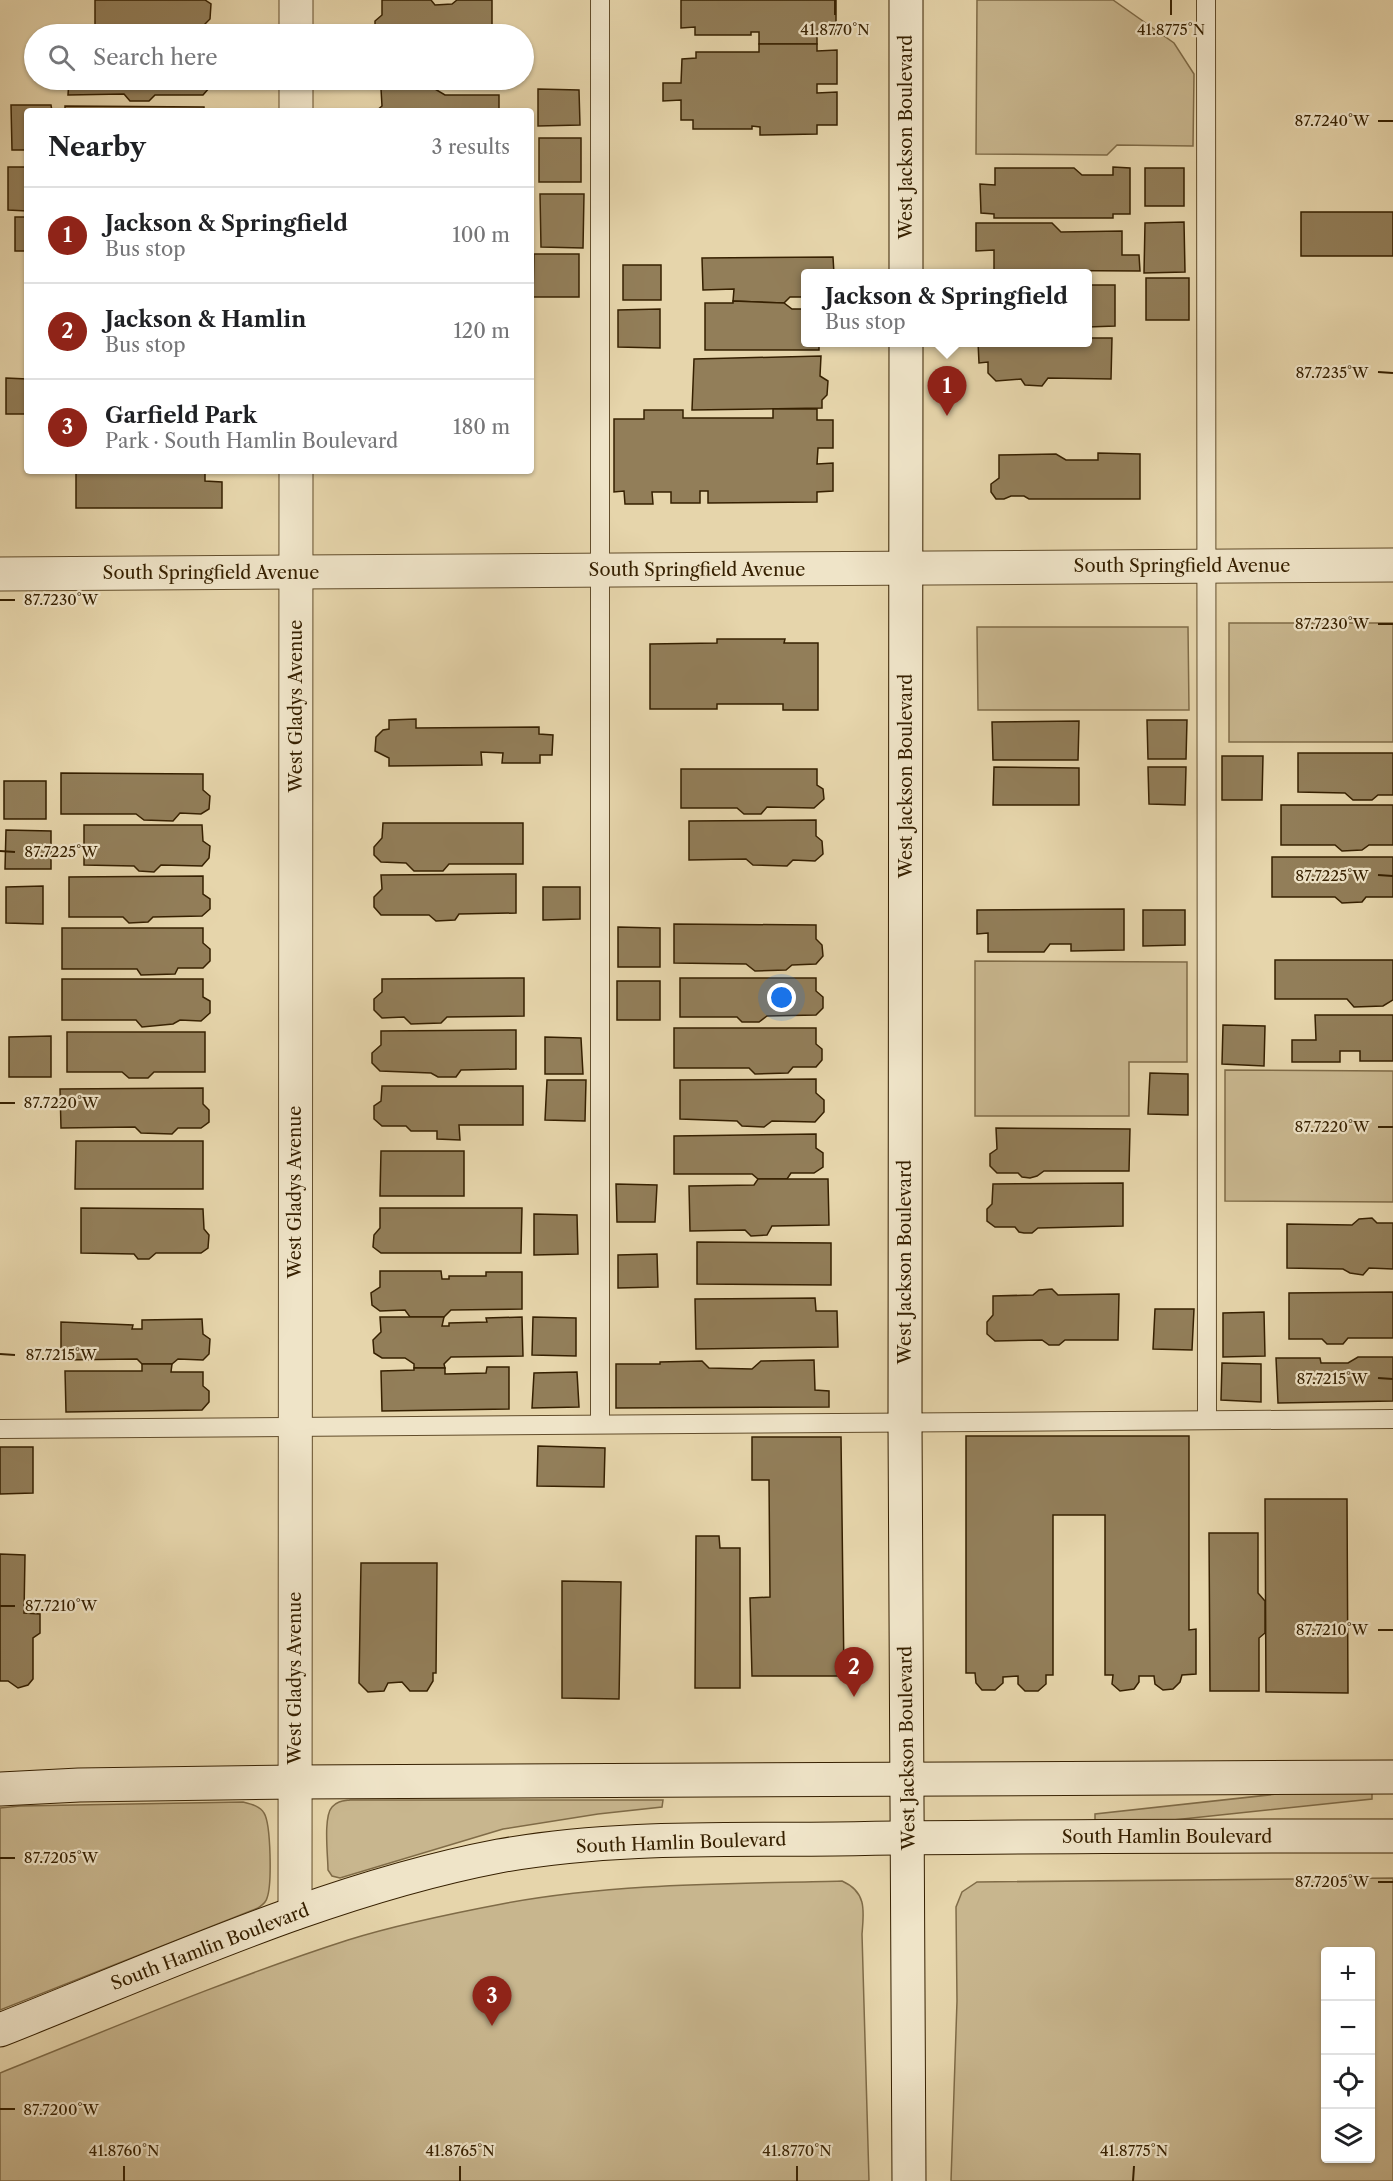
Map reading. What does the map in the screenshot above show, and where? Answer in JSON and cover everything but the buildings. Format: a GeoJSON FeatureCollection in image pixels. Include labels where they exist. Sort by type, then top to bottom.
{"type":"FeatureCollection","features":[{"type":"Feature","properties":{"kind":"street"},"geometry":{"type":"LineString","coordinates":[[296,0],[296,24]]}},
{"type":"Feature","properties":{"kind":"street","name":"West Jackson Boulevard"},"geometry":{"type":"LineString","coordinates":[[906,0],[906,269]]}},
{"type":"Feature","properties":{"kind":"street"},"geometry":{"type":"LineString","coordinates":[[296,90],[296,108]]}},
{"type":"Feature","properties":{"kind":"street","name":"West Jackson Boulevard"},"geometry":{"type":"LineString","coordinates":[[906,347],[905,1423],[909,2181]]}},
{"type":"Feature","properties":{"kind":"street","name":"West Gladys Avenue"},"geometry":{"type":"LineString","coordinates":[[295,1913],[296,474]]}},
{"type":"Feature","properties":{"kind":"street","name":"South Springfield Avenue"},"geometry":{"type":"LineString","coordinates":[[0,574],[1393,565]]}},
{"type":"Feature","properties":{"kind":"street"},"geometry":{"type":"LineString","coordinates":[[0,1789],[79,1785],[295,1782],[1393,1777]]}},
{"type":"Feature","properties":{"kind":"street","name":"South Hamlin Boulevard"},"geometry":{"type":"LineString","coordinates":[[0,2030],[295,1913],[348,1895],[433,1871],[547,1848],[624,1842],[1393,1836]]}},
{"type":"Feature","properties":{"kind":"lane"},"geometry":{"type":"LineString","coordinates":[[600,0],[600,1424]]}},
{"type":"Feature","properties":{"kind":"lane"},"geometry":{"type":"LineString","coordinates":[[1206,0],[1207,1420]]}},
{"type":"Feature","properties":{"kind":"lane"},"geometry":{"type":"LineString","coordinates":[[0,1429],[1393,1419]]}},
{"type":"Feature","properties":{"kind":"shaded area"},"geometry":{"type":"Polygon","coordinates":[[[977,0],[1113,0],[1174,43],[1194,74],[1193,146],[1117,145],[1107,155],[976,154],[977,0]]]}},
{"type":"Feature","properties":{"kind":"shaded area"},"geometry":{"type":"Polygon","coordinates":[[[1229,623],[1393,623],[1393,742],[1229,742],[1229,623]]]}},
{"type":"Feature","properties":{"kind":"shaded area"},"geometry":{"type":"Polygon","coordinates":[[[977,627],[1188,627],[1189,710],[978,710],[977,627]]]}},
{"type":"Feature","properties":{"kind":"shaded area"},"geometry":{"type":"Polygon","coordinates":[[[975,961],[1187,962],[1187,1062],[1129,1062],[1129,1116],[975,1116],[975,961]]]}},
{"type":"Feature","properties":{"kind":"shaded area"},"geometry":{"type":"Polygon","coordinates":[[[1225,1070],[1393,1071],[1393,1202],[1225,1201],[1225,1070]]]}},
{"type":"Feature","properties":{"kind":"shaded area"},"geometry":{"type":"Polygon","coordinates":[[[1296,1792],[1372,1792],[1372,1799],[1173,1820],[1095,1820],[1095,1814],[1296,1792]]]}},
{"type":"Feature","properties":{"kind":"shaded area"},"geometry":{"type":"Polygon","coordinates":[[[350,1800],[663,1800],[662,1807],[598,1814],[503,1829],[340,1878],[332,1876],[328,1870],[328,1819],[329,1812],[334,1805],[350,1800]]]}},
{"type":"Feature","properties":{"kind":"shaded area"},"geometry":{"type":"Polygon","coordinates":[[[243,1802],[260,1809],[266,1819],[270,1868],[269,1891],[264,1904],[0,2010],[0,1808],[243,1802]]]}},
{"type":"Feature","properties":{"kind":"shaded area"},"geometry":{"type":"Polygon","coordinates":[[[1393,1878],[1393,2181],[951,2181],[957,2001],[956,1907],[962,1892],[977,1882],[1393,1878]]]}},
{"type":"Feature","properties":{"kind":"shaded area"},"geometry":{"type":"Polygon","coordinates":[[[842,1881],[856,1891],[863,1910],[869,2181],[0,2181],[0,2073],[260,1970],[387,1929],[548,1896],[632,1888],[842,1881]]]}},
{"type":"Feature","properties":{"kind":"place","name":"Jackson & Springfield"},"geometry":{"type":"Point","coordinates":[947,416]}},
{"type":"Feature","properties":{"kind":"place","name":"Jackson & Hamlin"},"geometry":{"type":"Point","coordinates":[854,1697]}},
{"type":"Feature","properties":{"kind":"place","name":"Garfield Park"},"geometry":{"type":"Point","coordinates":[492,2026]}}]}
